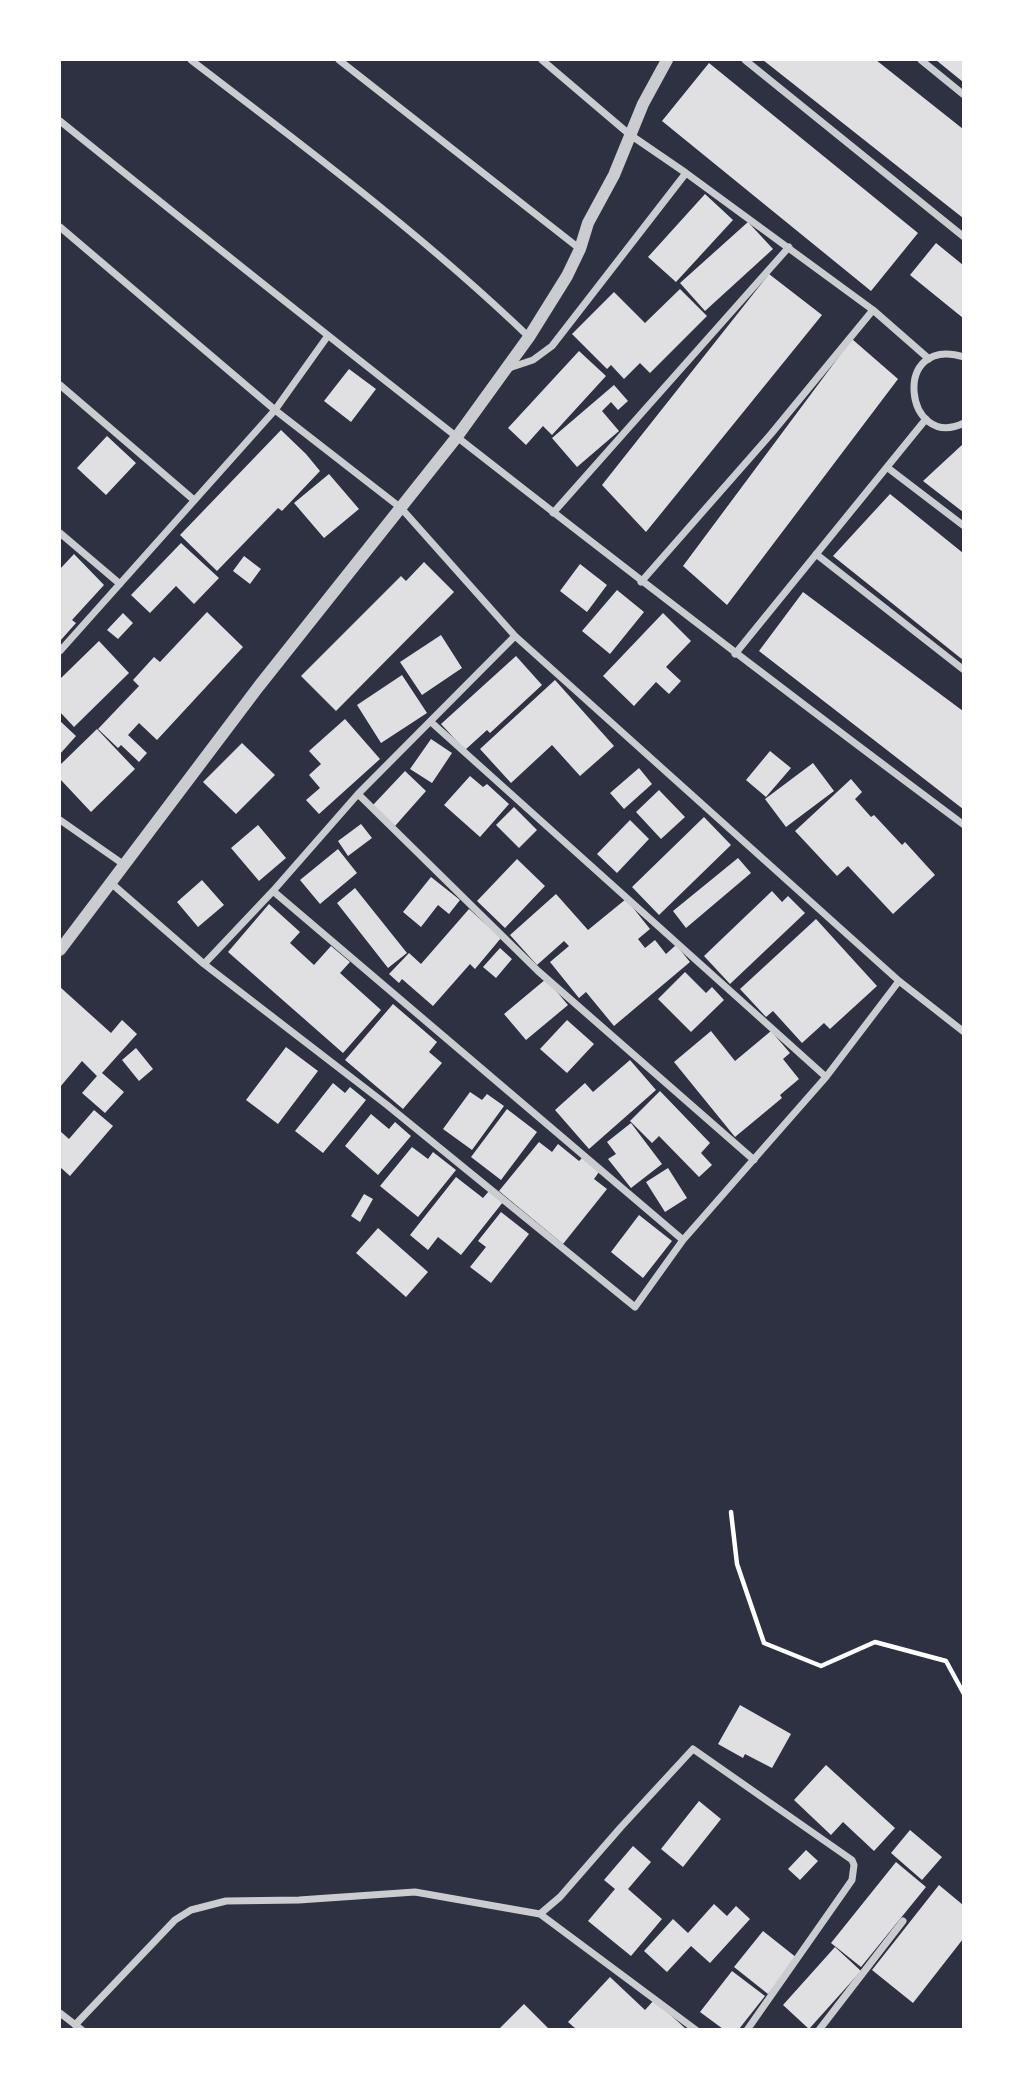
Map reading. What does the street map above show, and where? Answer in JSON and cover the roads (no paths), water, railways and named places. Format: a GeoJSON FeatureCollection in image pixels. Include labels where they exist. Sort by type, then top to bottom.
{"type":"FeatureCollection","features":[{"type":"Feature","properties":{"kind":"street"},"geometry":{"type":"LineString","coordinates":[[191,60],[355,186],[529,337]]}},
{"type":"Feature","properties":{"kind":"street"},"geometry":{"type":"LineString","coordinates":[[339,60],[580,249]]}},
{"type":"Feature","properties":{"kind":"street"},"geometry":{"type":"LineString","coordinates":[[542,60],[629,134],[789,247],[873,310],[929,359]]}},
{"type":"Feature","properties":{"kind":"street"},"geometry":{"type":"LineString","coordinates":[[60,950],[259,686],[456,438],[529,337],[567,276],[580,249],[588,223],[614,175],[629,134],[667,60]]}},
{"type":"Feature","properties":{"kind":"street"},"geometry":{"type":"LineString","coordinates":[[745,60],[964,237]]}},
{"type":"Feature","properties":{"kind":"street"},"geometry":{"type":"LineString","coordinates":[[920,60],[964,95]]}},
{"type":"Feature","properties":{"kind":"street"},"geometry":{"type":"LineString","coordinates":[[60,121],[456,438],[735,654],[964,825]]}},
{"type":"Feature","properties":{"kind":"street"},"geometry":{"type":"LineString","coordinates":[[507,369],[533,359],[552,345],[686,173]]}},
{"type":"Feature","properties":{"kind":"street"},"geometry":{"type":"LineString","coordinates":[[60,227],[275,410],[401,508],[515,636],[899,981],[964,1032]]}},
{"type":"Feature","properties":{"kind":"street"},"geometry":{"type":"LineString","coordinates":[[553,513],[789,247]]}},
{"type":"Feature","properties":{"kind":"street"},"geometry":{"type":"LineString","coordinates":[[642,582],[771,434],[873,310]]}},
{"type":"Feature","properties":{"kind":"street"},"geometry":{"type":"LineString","coordinates":[[60,651],[275,410],[327,337]]}},
{"type":"Feature","properties":{"kind":"street"},"geometry":{"type":"LineString","coordinates":[[964,357],[939,354],[929,359],[920,366],[912,388],[913,400],[926,419],[947,427],[964,423]]}},
{"type":"Feature","properties":{"kind":"street"},"geometry":{"type":"LineString","coordinates":[[60,385],[194,500]]}},
{"type":"Feature","properties":{"kind":"street"},"geometry":{"type":"LineString","coordinates":[[735,654],[926,419]]}},
{"type":"Feature","properties":{"kind":"street"},"geometry":{"type":"LineString","coordinates":[[888,468],[964,526]]}},
{"type":"Feature","properties":{"kind":"street"},"geometry":{"type":"LineString","coordinates":[[60,533],[120,584]]}},
{"type":"Feature","properties":{"kind":"street"},"geometry":{"type":"LineString","coordinates":[[816,554],[964,670]]}},
{"type":"Feature","properties":{"kind":"street"},"geometry":{"type":"LineString","coordinates":[[204,964],[273,891],[358,794],[515,636]]}},
{"type":"Feature","properties":{"kind":"street"},"geometry":{"type":"LineString","coordinates":[[430,722],[826,1077]]}},
{"type":"Feature","properties":{"kind":"street"},"geometry":{"type":"LineString","coordinates":[[358,794],[538,971],[754,1160]]}},
{"type":"Feature","properties":{"kind":"street"},"geometry":{"type":"LineString","coordinates":[[60,820],[124,864]]}},
{"type":"Feature","properties":{"kind":"street"},"geometry":{"type":"LineString","coordinates":[[111,883],[204,964],[387,1105],[635,1307],[683,1240],[826,1077],[899,981]]}},
{"type":"Feature","properties":{"kind":"street"},"geometry":{"type":"LineString","coordinates":[[273,891],[683,1240]]}},
{"type":"Feature","properties":{"kind":"street"},"geometry":{"type":"LineString","coordinates":[[540,1914],[560,1897],[693,1749],[852,1860],[854,1865],[852,1880],[747,2029]]}},
{"type":"Feature","properties":{"kind":"street"},"geometry":{"type":"LineString","coordinates":[[60,2013],[78,2027],[175,1920],[191,1910],[226,1901],[299,1900],[415,1892],[540,1914],[696,2029]]}},
{"type":"Feature","properties":{"kind":"street"},"geometry":{"type":"LineString","coordinates":[[819,2029],[903,1921]]}}]}
